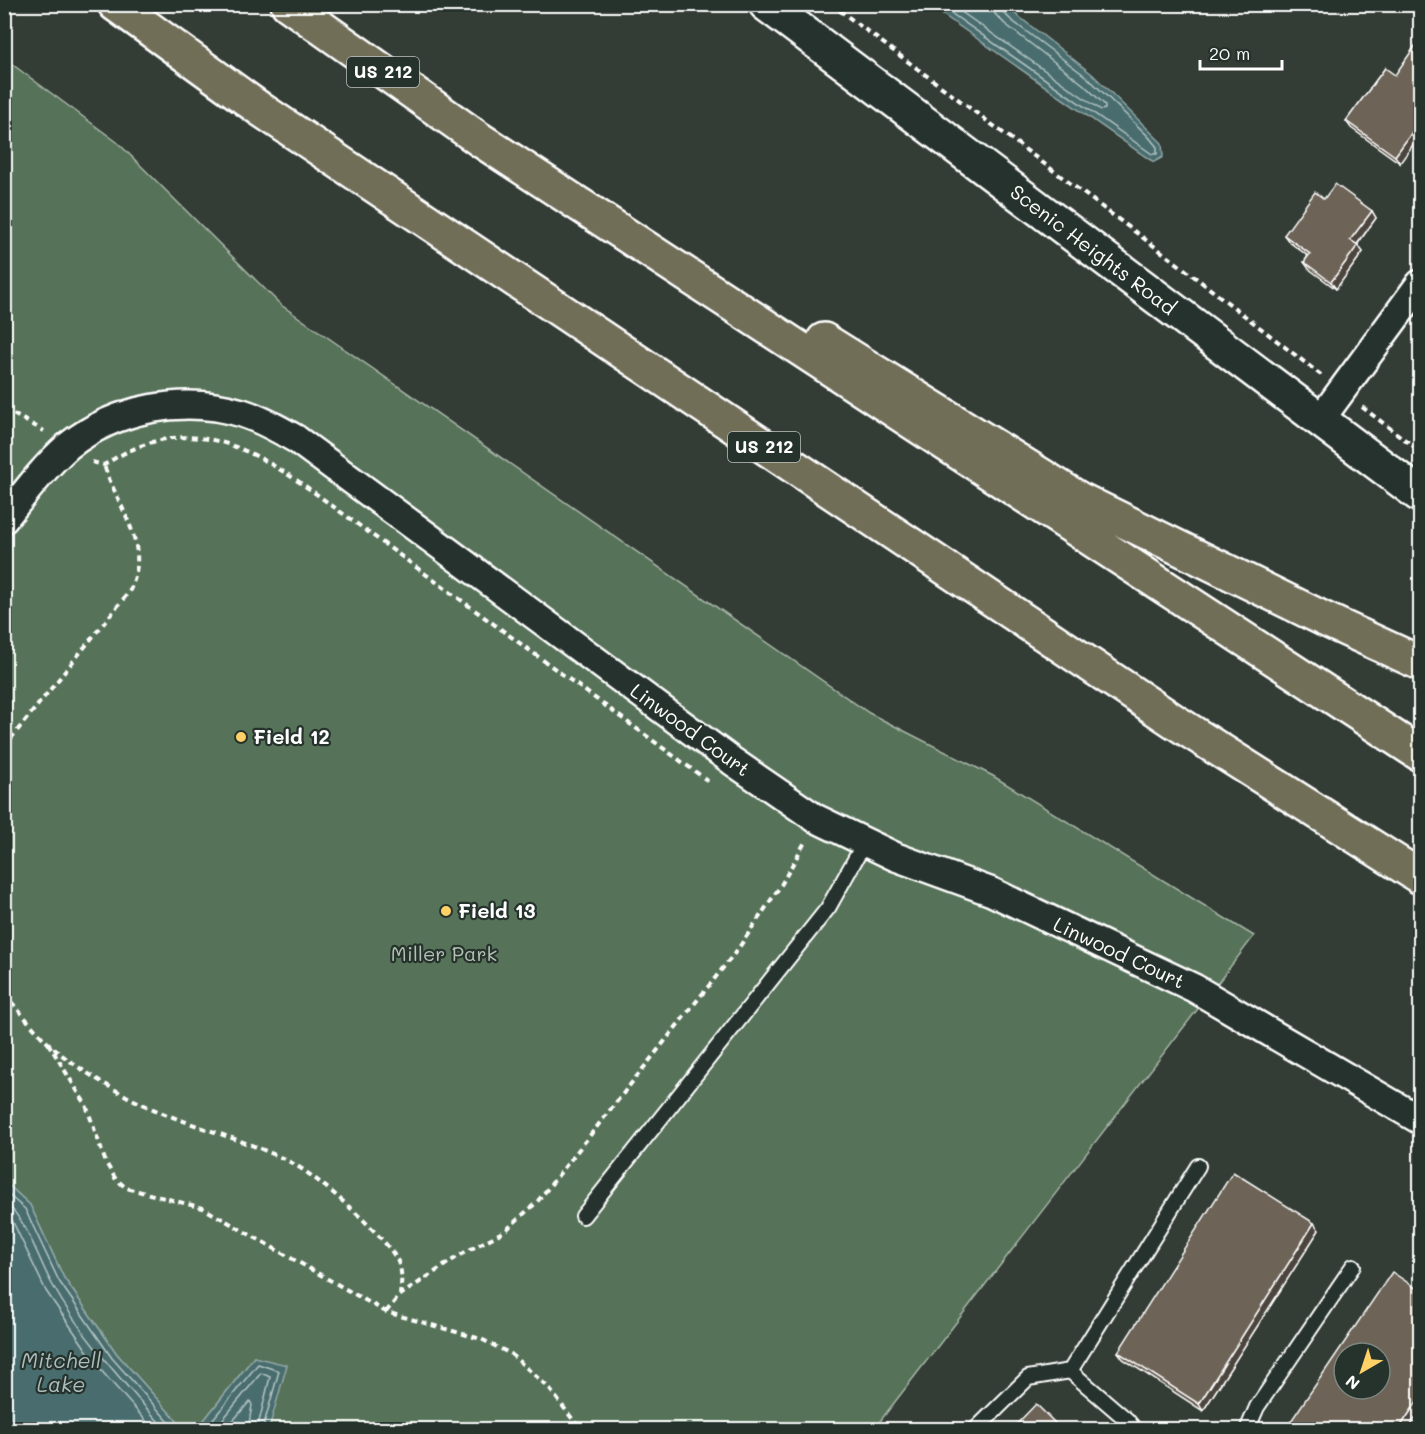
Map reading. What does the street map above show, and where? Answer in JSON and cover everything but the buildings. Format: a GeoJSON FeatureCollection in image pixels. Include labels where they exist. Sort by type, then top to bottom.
{"type":"FeatureCollection","features":[{"type":"Feature","properties":{"kind":"highway","name":"US 212"},"geometry":{"type":"LineString","coordinates":[[116,4],[260,109],[1124,688],[1420,877]]}},
{"type":"Feature","properties":{"kind":"highway","name":"US 212"},"geometry":{"type":"LineString","coordinates":[[288,4],[479,139],[1420,754]]}},
{"type":"Feature","properties":{"kind":"highway"},"geometry":{"type":"LineString","coordinates":[[479,139],[852,356],[1079,499],[1324,619],[1420,663]]}},
{"type":"Feature","properties":{"kind":"street","name":"Scenic Heights Road"},"geometry":{"type":"LineString","coordinates":[[766,4],[1420,495]]}},
{"type":"Feature","properties":{"kind":"street"},"geometry":{"type":"LineString","coordinates":[[1320,420],[1420,284]]}},
{"type":"Feature","properties":{"kind":"street","name":"Linwood Court"},"geometry":{"type":"LineString","coordinates":[[4,519],[40,475],[67,447],[89,431],[120,417],[148,409],[180,405],[214,407],[243,413],[270,424],[296,439],[723,754],[815,818],[866,840],[896,857],[992,892],[1194,988],[1420,1120]]}},
{"type":"Feature","properties":{"kind":"lane"},"geometry":{"type":"LineString","coordinates":[[583,1216],[828,908],[866,840]]}},
{"type":"Feature","properties":{"kind":"lane"},"geometry":{"type":"LineString","coordinates":[[975,1430],[1028,1378],[1070,1371],[1198,1166]]}},
{"type":"Feature","properties":{"kind":"lane"},"geometry":{"type":"LineString","coordinates":[[1247,1430],[1257,1407],[1353,1266]]}},
{"type":"Feature","properties":{"kind":"lane"},"geometry":{"type":"LineString","coordinates":[[1070,1371],[1127,1420],[1135,1430]]}},
{"type":"Feature","properties":{"kind":"path"},"geometry":{"type":"LineString","coordinates":[[831,4],[1178,264],[1420,451]]}},
{"type":"Feature","properties":{"kind":"path"},"geometry":{"type":"LineString","coordinates":[[4,409],[33,424],[83,460],[104,465],[120,454],[155,440],[181,437],[227,443],[252,452],[308,488],[712,783]]}},
{"type":"Feature","properties":{"kind":"path"},"geometry":{"type":"LineString","coordinates":[[4,747],[129,592],[136,578],[139,559],[134,531],[104,465]]}},
{"type":"Feature","properties":{"kind":"path"},"geometry":{"type":"LineString","coordinates":[[386,1312],[399,1296],[460,1255],[506,1230],[537,1202],[738,949],[781,885],[803,846],[815,818]]}},
{"type":"Feature","properties":{"kind":"path"},"geometry":{"type":"LineString","coordinates":[[794,840],[803,846]]}},
{"type":"Feature","properties":{"kind":"path"},"geometry":{"type":"LineString","coordinates":[[4,994],[48,1042],[87,1072],[130,1098],[291,1162],[311,1176],[388,1246],[398,1262],[402,1277],[399,1296]]}},
{"type":"Feature","properties":{"kind":"path"},"geometry":{"type":"LineString","coordinates":[[48,1042],[86,1106],[106,1163],[115,1178],[126,1188],[203,1208],[386,1312],[481,1339],[511,1354],[548,1387],[581,1430]]}},
{"type":"Feature","properties":{"kind":"green space","name":"Miller Park"},"geometry":{"type":"Polygon","coordinates":[[[5,59],[117,142],[281,305],[869,713],[993,776],[1254,936],[874,1429],[271,1429],[254,1357],[197,1429],[184,1429],[117,1354],[64,1278],[30,1205],[5,1182],[5,59]]]}},
{"type":"Feature","properties":{"kind":"water"},"geometry":{"type":"Polygon","coordinates":[[[929,5],[1004,5],[1092,74],[1162,143],[1163,157],[1154,162],[1149,159],[929,5]]]}},
{"type":"Feature","properties":{"kind":"water","name":"Mitchell Lake"},"geometry":{"type":"Polygon","coordinates":[[[5,1182],[30,1205],[64,1278],[117,1354],[184,1429],[5,1429],[5,1182]]]}},
{"type":"Feature","properties":{"kind":"water"},"geometry":{"type":"Polygon","coordinates":[[[254,1357],[287,1365],[270,1425],[271,1429],[197,1429],[254,1357]]]}},
{"type":"Feature","properties":{"kind":"place","name":"Field 12"},"geometry":{"type":"Point","coordinates":[241,737]}},
{"type":"Feature","properties":{"kind":"place","name":"Field 13"},"geometry":{"type":"Point","coordinates":[446,911]}}]}
